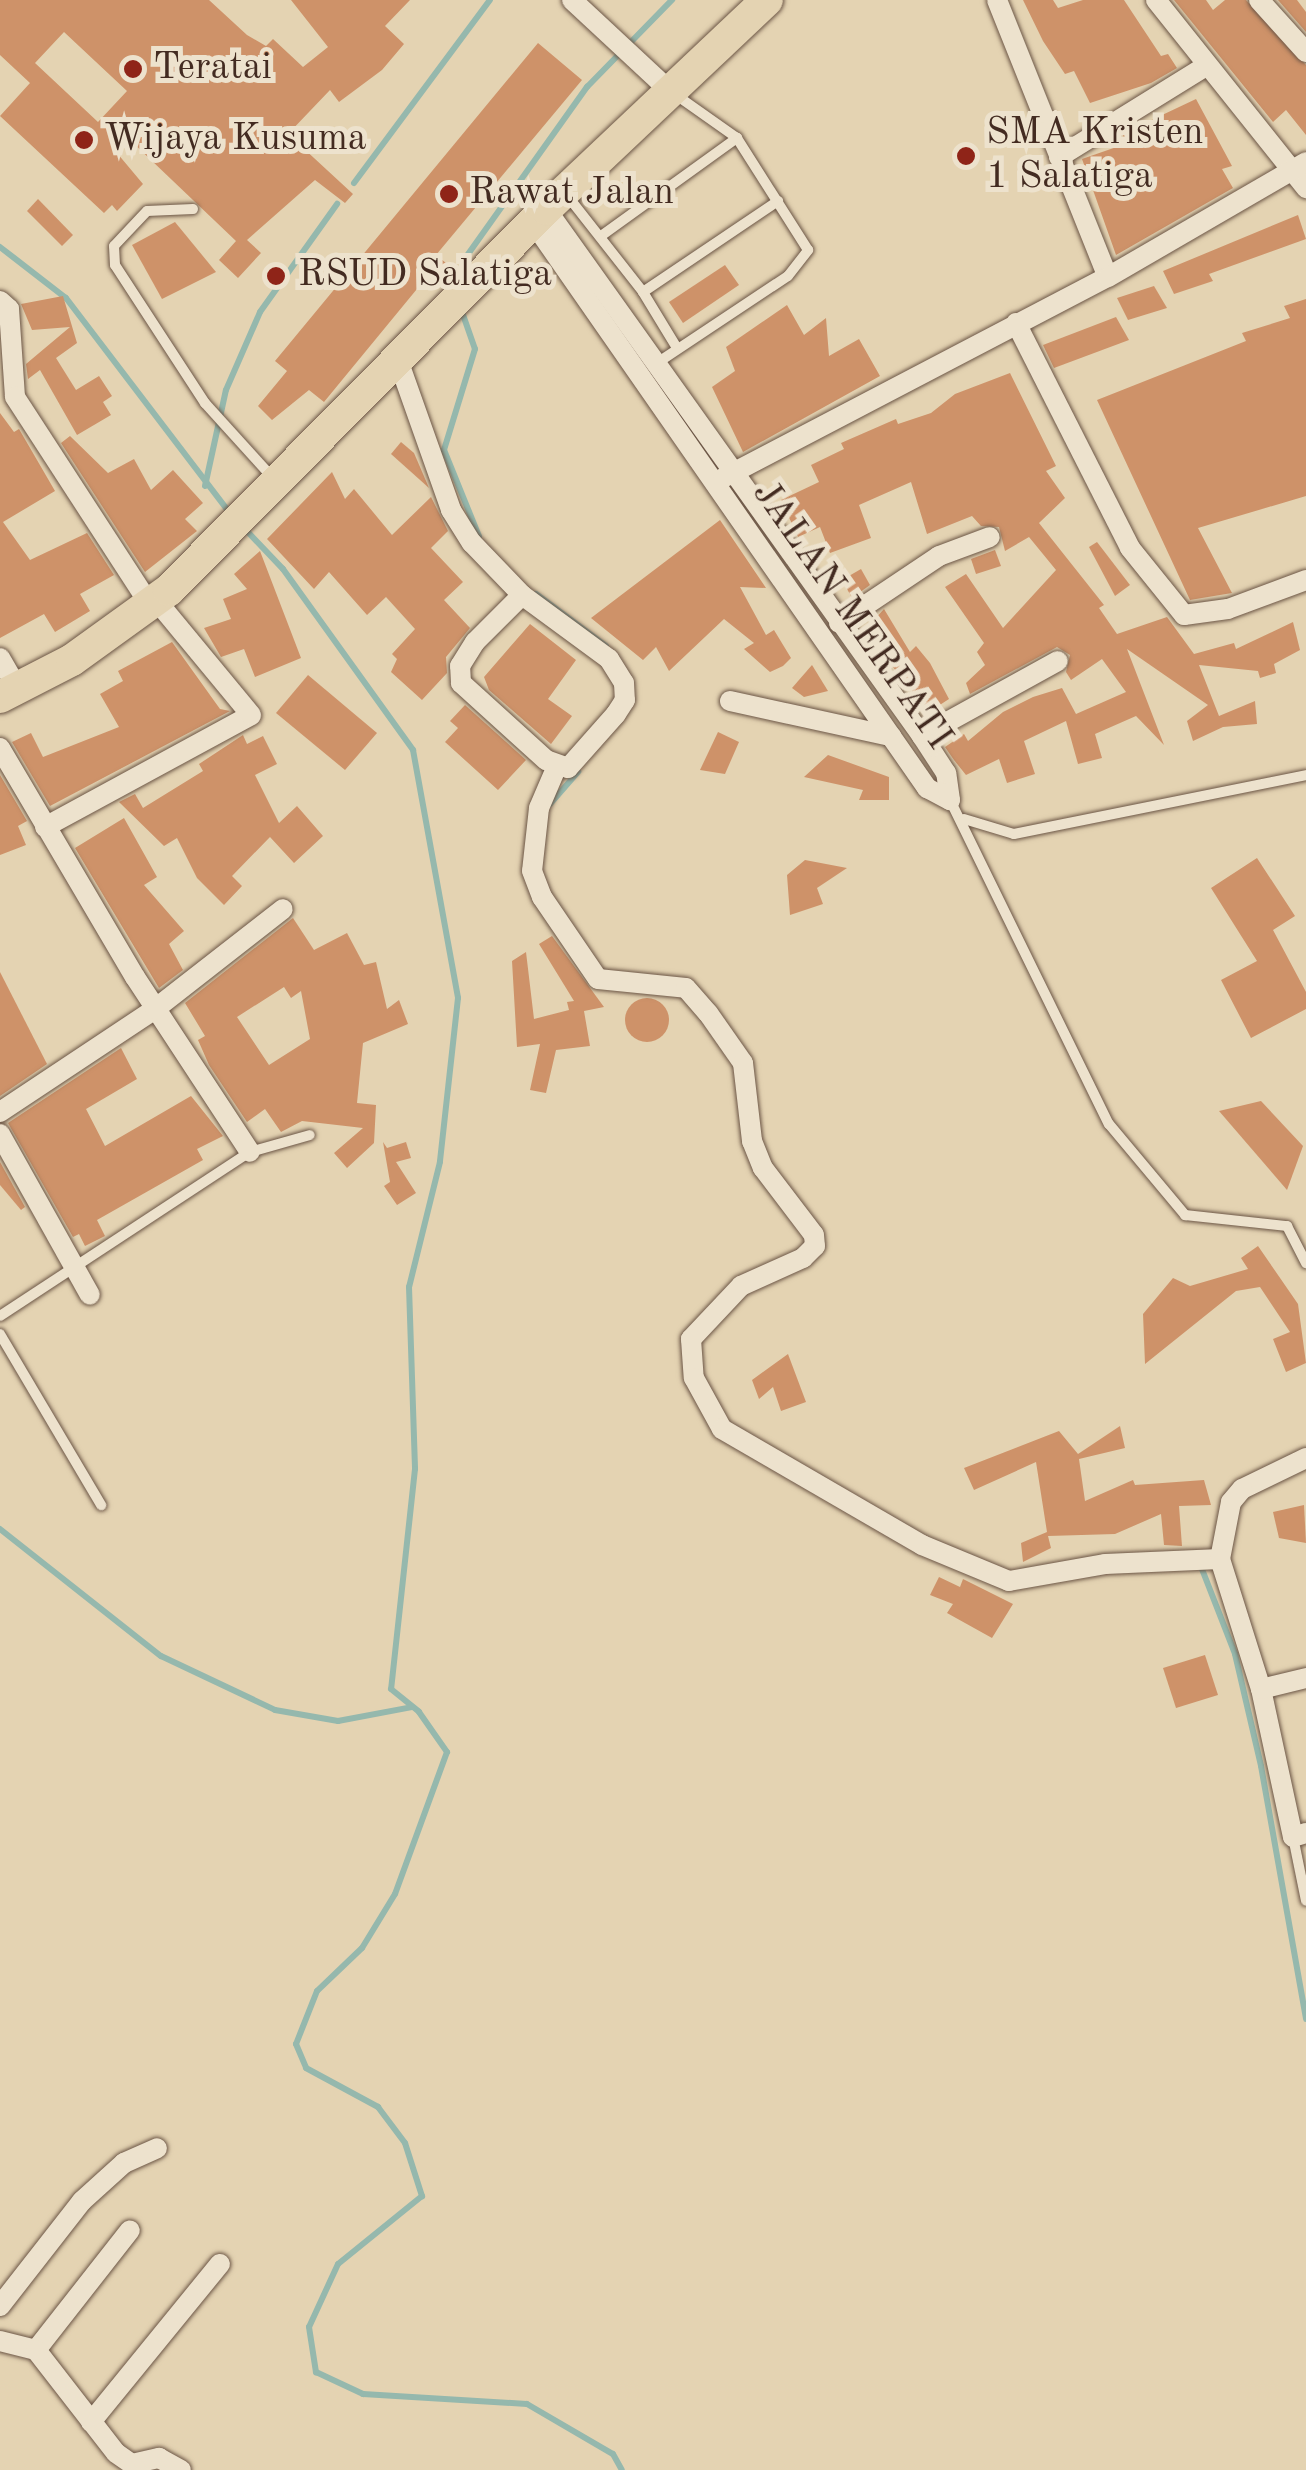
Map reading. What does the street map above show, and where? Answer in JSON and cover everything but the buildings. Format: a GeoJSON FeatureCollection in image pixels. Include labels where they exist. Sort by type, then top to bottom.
{"type":"FeatureCollection","features":[{"type":"Feature","properties":{"kind":"main road"},"geometry":{"type":"LineString","coordinates":[[9,693],[72,660],[153,603],[210,553],[548,208],[766,0]]}},
{"type":"Feature","properties":{"kind":"street"},"geometry":{"type":"LineString","coordinates":[[572,0],[671,92]]}},
{"type":"Feature","properties":{"kind":"street"},"geometry":{"type":"LineString","coordinates":[[996,0],[1108,277]]}},
{"type":"Feature","properties":{"kind":"street"},"geometry":{"type":"LineString","coordinates":[[1156,0],[1204,67],[1302,173]]}},
{"type":"Feature","properties":{"kind":"street"},"geometry":{"type":"LineString","coordinates":[[1259,0],[1306,52]]}},
{"type":"Feature","properties":{"kind":"street"},"geometry":{"type":"LineString","coordinates":[[1059,157],[1204,67]]}},
{"type":"Feature","properties":{"kind":"street","name":"JALAN MERPATI"},"geometry":{"type":"LineString","coordinates":[[725,477],[1302,173]]}},
{"type":"Feature","properties":{"kind":"street","name":"JALAN MERPATI"},"geometry":{"type":"LineString","coordinates":[[548,208],[657,362],[725,477],[840,623],[922,736],[946,773],[950,800]]}},
{"type":"Feature","properties":{"kind":"street","name":"JALAN MERPATI"},"geometry":{"type":"LineString","coordinates":[[548,208],[891,736],[927,788],[950,800]]}},
{"type":"Feature","properties":{"kind":"street"},"geometry":{"type":"LineString","coordinates":[[0,300],[9,309],[15,397],[153,603],[252,716],[45,827]]}},
{"type":"Feature","properties":{"kind":"street"},"geometry":{"type":"LineString","coordinates":[[1016,323],[1130,548],[1184,615],[1228,609],[1306,580]]}},
{"type":"Feature","properties":{"kind":"street"},"geometry":{"type":"LineString","coordinates":[[398,360],[451,510],[488,566],[522,595],[586,638],[624,683],[625,700],[616,714],[576,762],[557,766]]}},
{"type":"Feature","properties":{"kind":"street"},"geometry":{"type":"LineString","coordinates":[[840,623],[939,556],[990,537]]}},
{"type":"Feature","properties":{"kind":"street"},"geometry":{"type":"LineString","coordinates":[[522,595],[474,642],[460,666],[460,684],[557,766]]}},
{"type":"Feature","properties":{"kind":"street"},"geometry":{"type":"LineString","coordinates":[[0,658],[9,693]]}},
{"type":"Feature","properties":{"kind":"street"},"geometry":{"type":"LineString","coordinates":[[922,736],[1058,660]]}},
{"type":"Feature","properties":{"kind":"street"},"geometry":{"type":"LineString","coordinates":[[730,700],[891,736]]}},
{"type":"Feature","properties":{"kind":"street"},"geometry":{"type":"LineString","coordinates":[[0,748],[155,1009],[250,1152]]}},
{"type":"Feature","properties":{"kind":"street"},"geometry":{"type":"LineString","coordinates":[[557,766],[539,808],[532,871],[542,897],[598,979],[686,988],[708,1013],[743,1064],[752,1141],[763,1168],[814,1235],[815,1246],[803,1258],[741,1286],[691,1339],[694,1378],[722,1429],[922,1546],[1009,1582],[1105,1564],[1205,1560]]}},
{"type":"Feature","properties":{"kind":"street"},"geometry":{"type":"LineString","coordinates":[[0,1112],[155,1009],[282,909]]}},
{"type":"Feature","properties":{"kind":"street"},"geometry":{"type":"LineString","coordinates":[[0,1134],[90,1295]]}},
{"type":"Feature","properties":{"kind":"street"},"geometry":{"type":"LineString","coordinates":[[1299,1835],[1261,1690],[1205,1560],[1231,1502],[1242,1488],[1306,1458]]}},
{"type":"Feature","properties":{"kind":"street"},"geometry":{"type":"LineString","coordinates":[[1261,1690],[1306,1678]]}},
{"type":"Feature","properties":{"kind":"street"},"geometry":{"type":"LineString","coordinates":[[0,2306],[82,2201],[124,2163],[157,2148]]}},
{"type":"Feature","properties":{"kind":"street"},"geometry":{"type":"LineString","coordinates":[[36,2350],[130,2230]]}},
{"type":"Feature","properties":{"kind":"street"},"geometry":{"type":"LineString","coordinates":[[91,2422],[220,2264]]}},
{"type":"Feature","properties":{"kind":"street"},"geometry":{"type":"LineString","coordinates":[[0,2341],[36,2350],[91,2422],[132,2464],[159,2458],[180,2470]]}},
{"type":"Feature","properties":{"kind":"lane"},"geometry":{"type":"LineString","coordinates":[[657,362],[800,265],[808,250],[737,138],[671,92]]}},
{"type":"Feature","properties":{"kind":"lane"},"geometry":{"type":"LineString","coordinates":[[601,236],[737,138]]}},
{"type":"Feature","properties":{"kind":"lane"},"geometry":{"type":"LineString","coordinates":[[643,292],[778,200]]}},
{"type":"Feature","properties":{"kind":"lane"},"geometry":{"type":"LineString","coordinates":[[548,208],[601,236],[643,292],[677,348]]}},
{"type":"Feature","properties":{"kind":"lane"},"geometry":{"type":"LineString","coordinates":[[193,210],[147,211],[112,254],[205,404],[229,428],[267,492]]}},
{"type":"Feature","properties":{"kind":"lane"},"geometry":{"type":"LineString","coordinates":[[964,820],[1014,834],[1306,774]]}},
{"type":"Feature","properties":{"kind":"lane"},"geometry":{"type":"LineString","coordinates":[[950,800],[964,820],[1108,1124],[1185,1215],[1286,1226],[1306,1264]]}},
{"type":"Feature","properties":{"kind":"lane"},"geometry":{"type":"LineString","coordinates":[[0,1316],[250,1152],[310,1135]]}},
{"type":"Feature","properties":{"kind":"lane"},"geometry":{"type":"LineString","coordinates":[[0,1334],[101,1505]]}},
{"type":"Feature","properties":{"kind":"lane"},"geometry":{"type":"LineString","coordinates":[[1299,1835],[1306,1902]]}},
{"type":"Feature","properties":{"kind":"waterway"},"geometry":{"type":"LineString","coordinates":[[354,183],[490,0]]}},
{"type":"Feature","properties":{"kind":"waterway"},"geometry":{"type":"LineString","coordinates":[[459,279],[466,257],[587,87],[672,0]]}},
{"type":"Feature","properties":{"kind":"waterway"},"geometry":{"type":"LineString","coordinates":[[205,486],[226,390],[260,312],[337,204]]}},
{"type":"Feature","properties":{"kind":"waterway"},"geometry":{"type":"LineString","coordinates":[[0,247],[66,298],[229,512]]}},
{"type":"Feature","properties":{"kind":"waterway"},"geometry":{"type":"LineString","coordinates":[[461,309],[475,349],[444,450],[479,536]]}},
{"type":"Feature","properties":{"kind":"waterway"},"geometry":{"type":"LineString","coordinates":[[245,529],[283,569],[413,750],[458,998],[440,1162],[409,1287],[415,1469],[391,1689],[419,1712],[447,1752],[395,1894],[362,1948],[317,1991],[296,2044],[306,2068],[378,2107],[405,2143],[422,2196],[338,2264],[309,2327],[316,2372],[363,2394],[527,2404],[613,2454],[622,2470]]}},
{"type":"Feature","properties":{"kind":"waterway"},"geometry":{"type":"LineString","coordinates":[[536,594],[606,646]]}},
{"type":"Feature","properties":{"kind":"waterway"},"geometry":{"type":"LineString","coordinates":[[550,804],[578,772]]}},
{"type":"Feature","properties":{"kind":"waterway"},"geometry":{"type":"LineString","coordinates":[[0,1529],[161,1656],[275,1710],[338,1721],[412,1707]]}},
{"type":"Feature","properties":{"kind":"waterway"},"geometry":{"type":"LineString","coordinates":[[1200,1564],[1235,1654],[1261,1766],[1306,2019]]}},
{"type":"Feature","properties":{"kind":"place","name":"Teratai"},"geometry":{"type":"Point","coordinates":[133,69]}},
{"type":"Feature","properties":{"kind":"place","name":"Wijaya Kusuma"},"geometry":{"type":"Point","coordinates":[84,140]}},
{"type":"Feature","properties":{"kind":"place","name":"SMA Kristen 1 Salatiga"},"geometry":{"type":"Point","coordinates":[966,156]}},
{"type":"Feature","properties":{"kind":"place","name":"Rawat Jalan"},"geometry":{"type":"Point","coordinates":[449,194]}},
{"type":"Feature","properties":{"kind":"place","name":"RSUD Salatiga"},"geometry":{"type":"Point","coordinates":[276,276]}}]}
